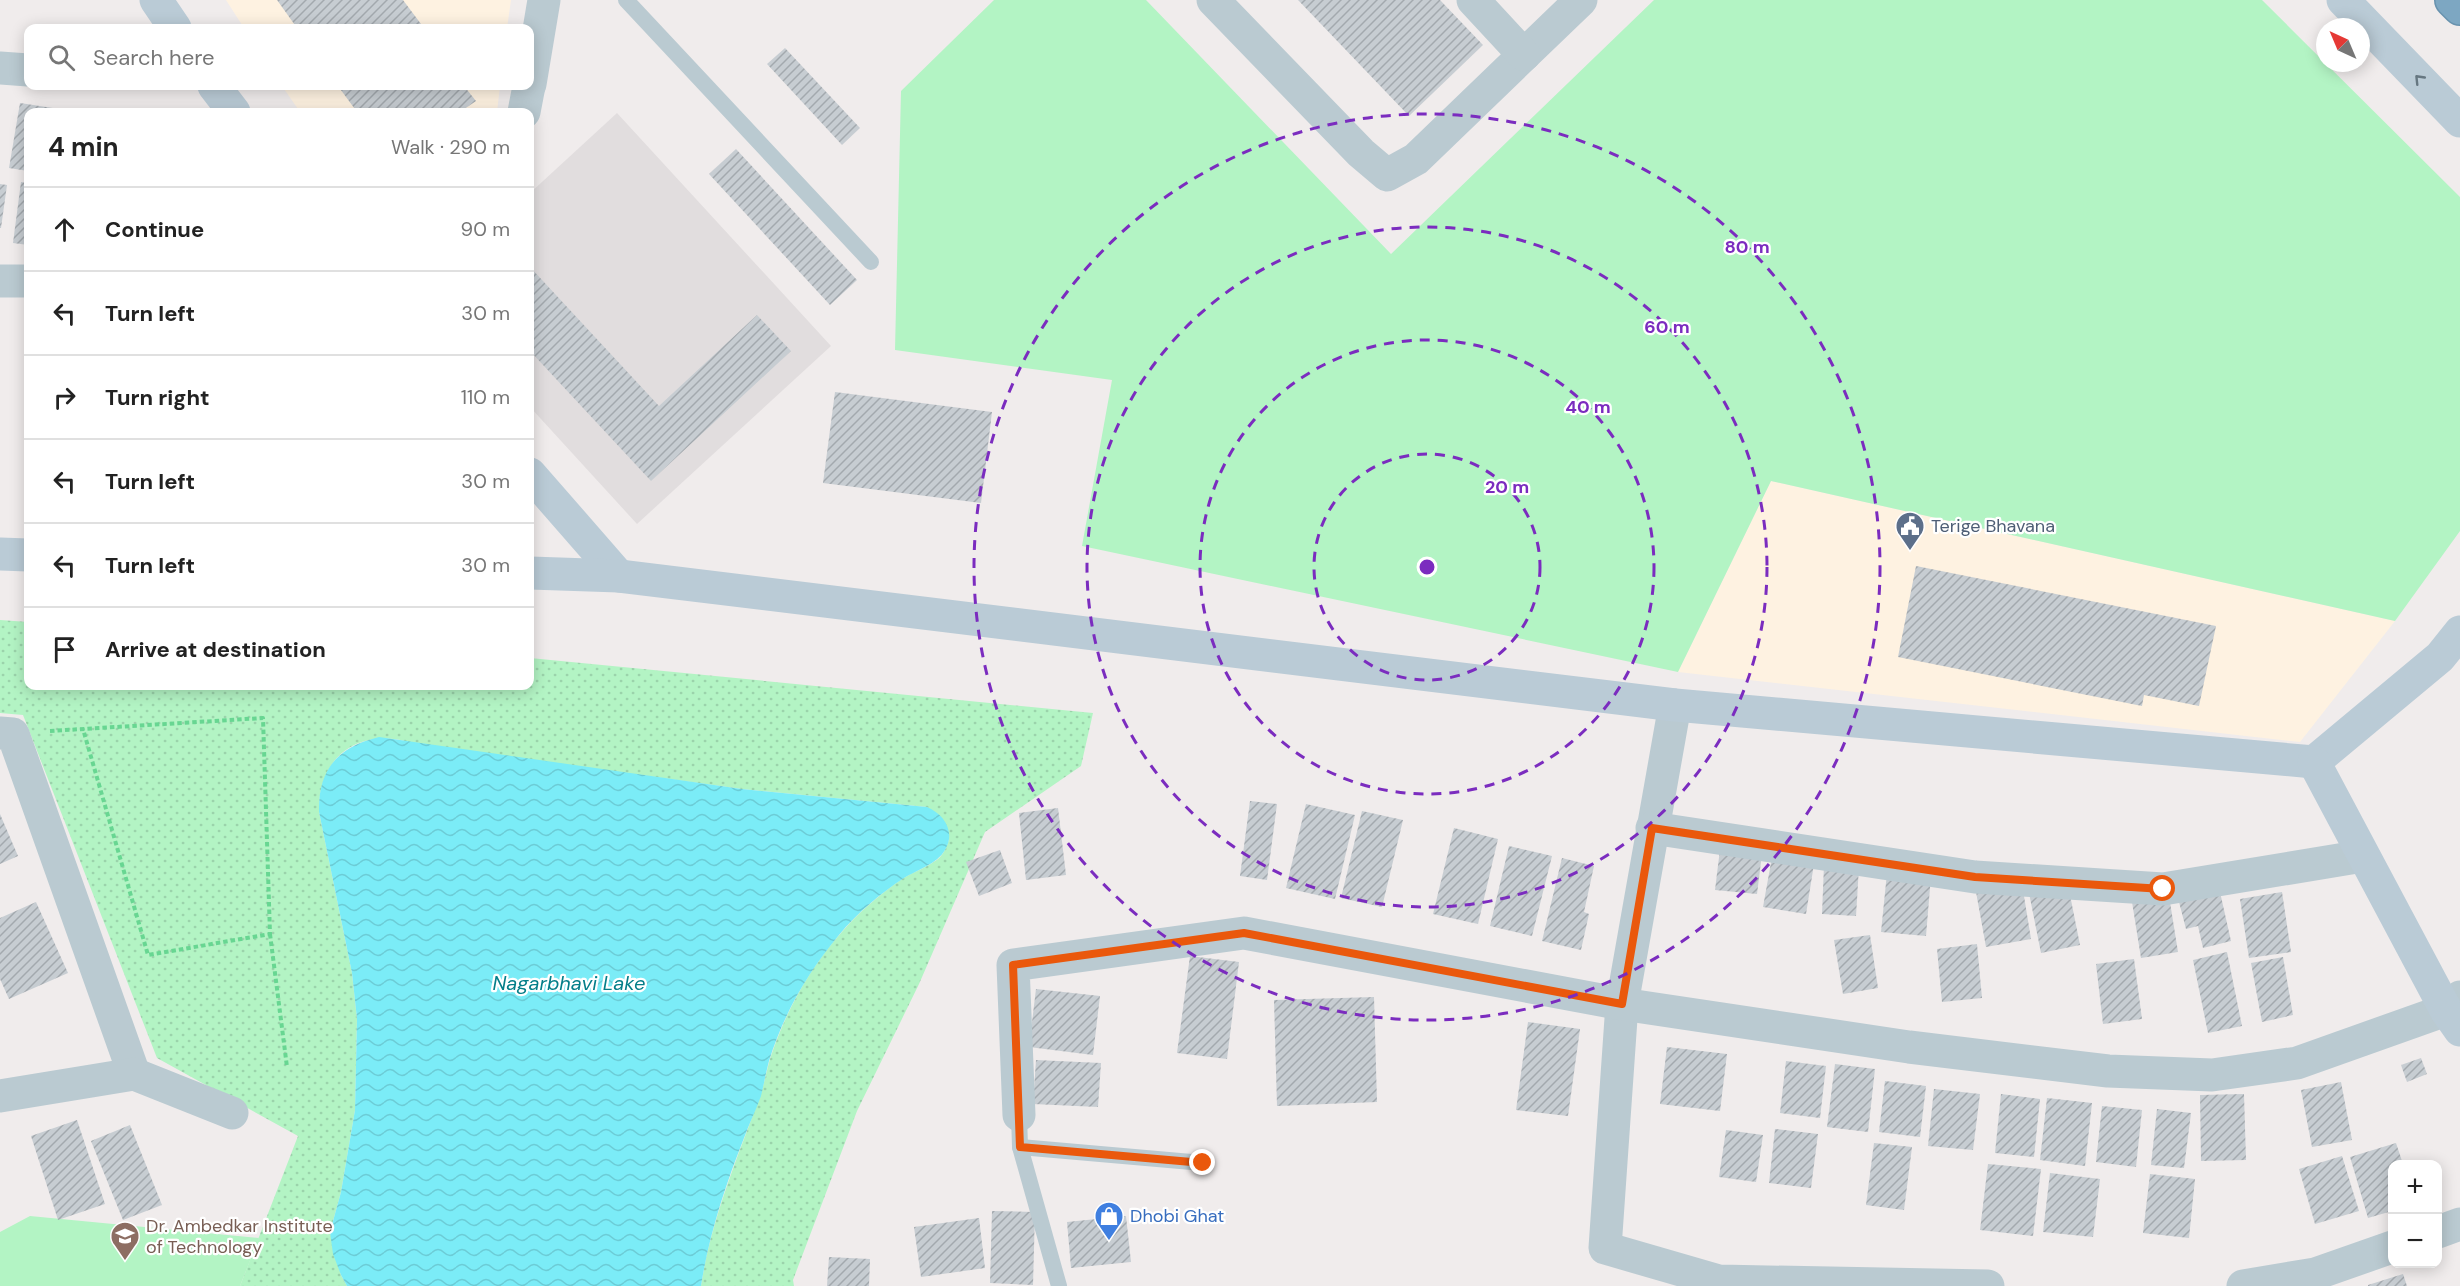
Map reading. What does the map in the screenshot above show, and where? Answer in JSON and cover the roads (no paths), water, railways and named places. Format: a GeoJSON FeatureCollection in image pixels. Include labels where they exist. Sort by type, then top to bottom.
{"type":"FeatureCollection","features":[{"type":"Feature","properties":{"kind":"highway"},"geometry":{"type":"LineString","coordinates":[[2452,0],[2460,8]]}},
{"type":"Feature","properties":{"kind":"street"},"geometry":{"type":"LineString","coordinates":[[156,0],[172,24]]}},
{"type":"Feature","properties":{"kind":"street"},"geometry":{"type":"LineString","coordinates":[[534,57],[544,0]]}},
{"type":"Feature","properties":{"kind":"street"},"geometry":{"type":"LineString","coordinates":[[1213,0],[1361,153],[1387,175],[1416,159],[1524,55],[1563,6]]}},
{"type":"Feature","properties":{"kind":"street"},"geometry":{"type":"LineString","coordinates":[[1473,0],[1524,55]]}},
{"type":"Feature","properties":{"kind":"street"},"geometry":{"type":"LineString","coordinates":[[2343,0],[2460,121]]}},
{"type":"Feature","properties":{"kind":"street"},"geometry":{"type":"LineString","coordinates":[[0,68],[24,70]]}},
{"type":"Feature","properties":{"kind":"street"},"geometry":{"type":"LineString","coordinates":[[217,90],[231,108]]}},
{"type":"Feature","properties":{"kind":"street"},"geometry":{"type":"LineString","coordinates":[[525,108],[528,90]]}},
{"type":"Feature","properties":{"kind":"street"},"geometry":{"type":"LineString","coordinates":[[0,281],[24,281]]}},
{"type":"Feature","properties":{"kind":"street"},"geometry":{"type":"LineString","coordinates":[[534,479],[619,576]]}},
{"type":"Feature","properties":{"kind":"street"},"geometry":{"type":"LineString","coordinates":[[0,554],[24,555]]}},
{"type":"Feature","properties":{"kind":"street"},"geometry":{"type":"LineString","coordinates":[[534,573],[619,576],[1675,705],[2314,762],[2440,657],[2460,632]]}},
{"type":"Feature","properties":{"kind":"street"},"geometry":{"type":"LineString","coordinates":[[1675,705],[1622,1004],[1605,1248],[1719,1281],[1988,1286]]}},
{"type":"Feature","properties":{"kind":"street"},"geometry":{"type":"LineString","coordinates":[[7,733],[134,1074]]}},
{"type":"Feature","properties":{"kind":"street"},"geometry":{"type":"LineString","coordinates":[[1020,1131],[1013,965],[1244,933],[1622,1004],[1921,1048],[2108,1071],[2212,1075],[2297,1063],[2456,1012],[2362,856],[2314,762]]}},
{"type":"Feature","properties":{"kind":"street"},"geometry":{"type":"LineString","coordinates":[[1652,828],[1975,877],[2163,889],[2362,856]]}},
{"type":"Feature","properties":{"kind":"street"},"geometry":{"type":"LineString","coordinates":[[0,1096],[134,1074],[232,1113]]}},
{"type":"Feature","properties":{"kind":"street"},"geometry":{"type":"LineString","coordinates":[[2442,1231],[2460,1224]]}},
{"type":"Feature","properties":{"kind":"street"},"geometry":{"type":"LineString","coordinates":[[2243,1286],[2315,1274],[2388,1248]]}},
{"type":"Feature","properties":{"kind":"lane"},"geometry":{"type":"LineString","coordinates":[[626,0],[871,262]]}},
{"type":"Feature","properties":{"kind":"lane"},"geometry":{"type":"LineString","coordinates":[[1059,1286],[1020,1131],[1203,1163]]}},
{"type":"Feature","properties":{"kind":"water","name":"Nagarbhavi Lake"},"geometry":{"type":"Polygon","coordinates":[[[379,737],[742,789],[927,807],[939,814],[946,824],[949,837],[941,855],[932,863],[895,884],[861,911],[828,949],[798,994],[775,1043],[761,1096],[724,1192],[708,1248],[701,1286],[347,1286],[333,1254],[330,1232],[341,1192],[355,1110],[357,1019],[352,973],[319,812],[322,784],[333,762],[352,747],[379,737]]]}},
{"type":"Feature","properties":{"kind":"place","name":"Terige Bhavana"},"geometry":{"type":"Point","coordinates":[1910,552]}},
{"type":"Feature","properties":{"kind":"place","name":"Dhobi Ghat"},"geometry":{"type":"Point","coordinates":[1109,1242]}},
{"type":"Feature","properties":{"kind":"place","name":"Dr. Ambedkar Institute of Technology"},"geometry":{"type":"Point","coordinates":[125,1262]}}]}
